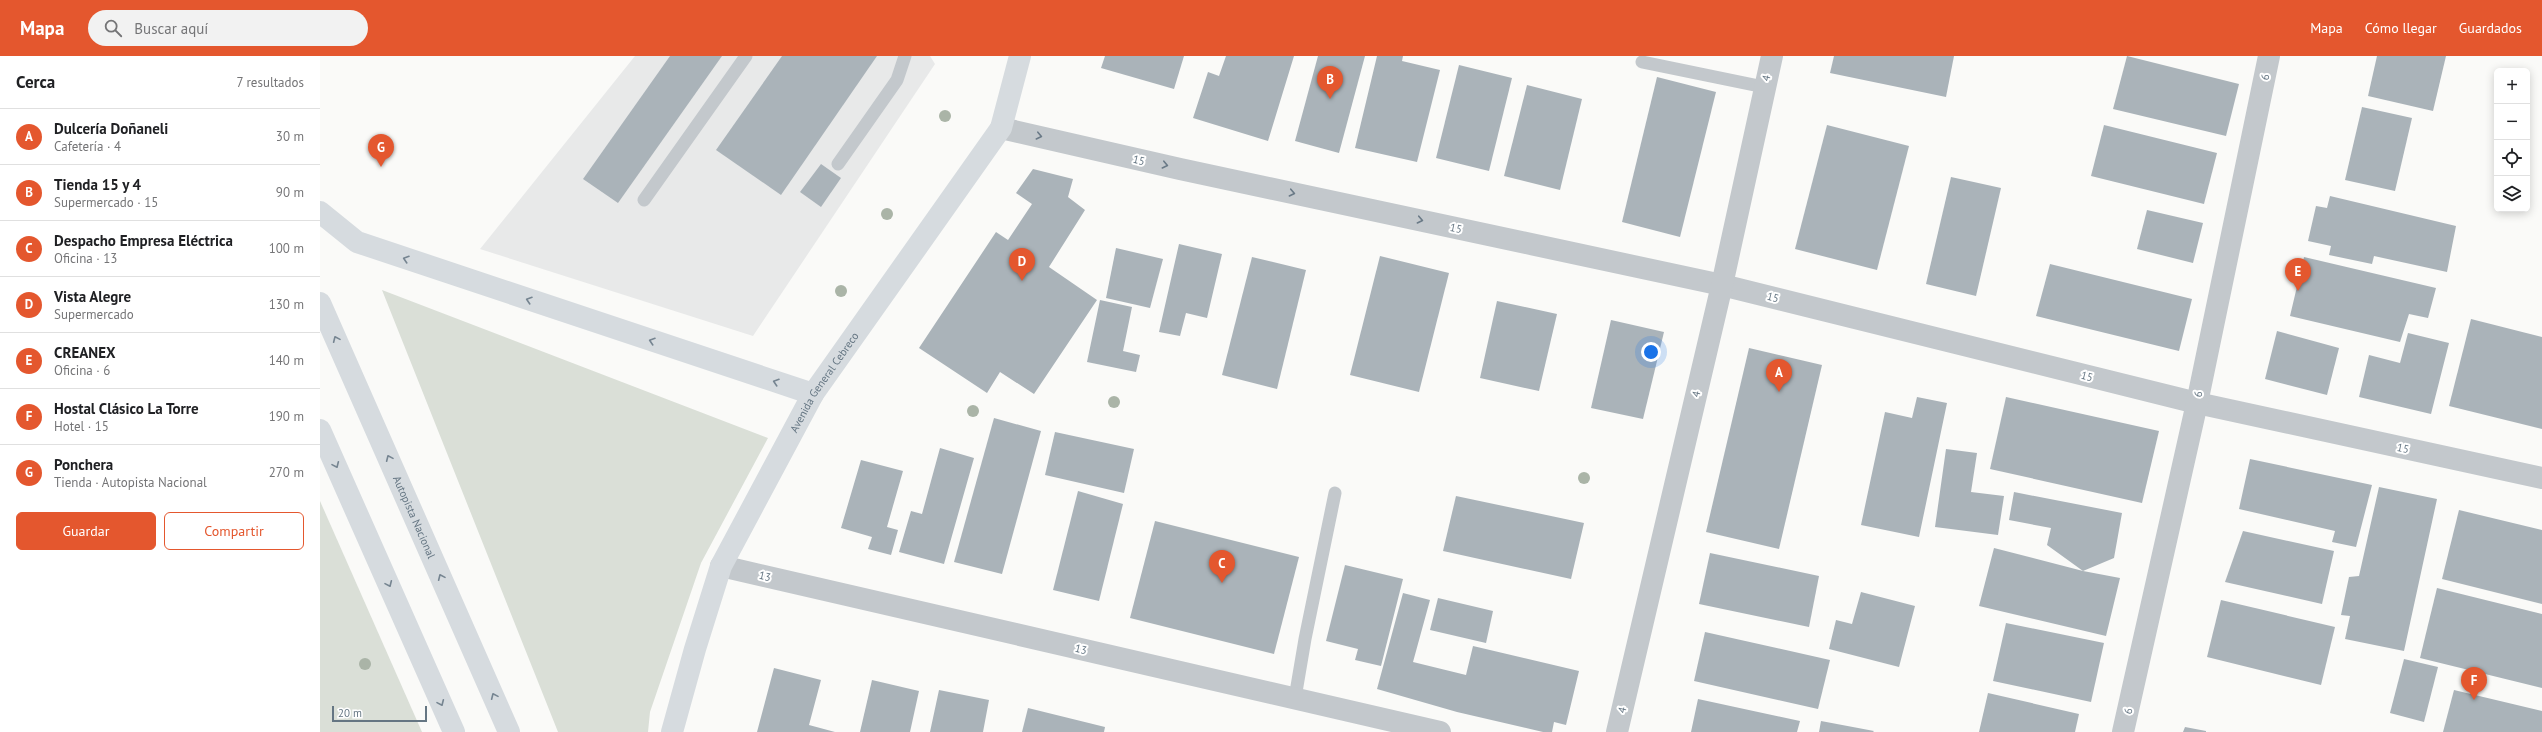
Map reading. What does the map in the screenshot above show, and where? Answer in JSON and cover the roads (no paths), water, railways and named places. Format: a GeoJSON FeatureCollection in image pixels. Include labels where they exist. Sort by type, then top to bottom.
{"type":"FeatureCollection","features":[{"type":"Feature","properties":{"kind":"main road","name":"Avenida General Cebreco"},"geometry":{"type":"LineString","coordinates":[[672,732],[694,649],[721,566],[813,394],[1001,128],[1020,56]]}},
{"type":"Feature","properties":{"kind":"main road"},"geometry":{"type":"LineString","coordinates":[[320,212],[356,242],[813,394]]}},
{"type":"Feature","properties":{"kind":"main road","name":"Autopista Nacional"},"geometry":{"type":"LineString","coordinates":[[320,303],[509,732]]}},
{"type":"Feature","properties":{"kind":"main road"},"geometry":{"type":"LineString","coordinates":[[320,430],[454,732]]}},
{"type":"Feature","properties":{"kind":"street","name":"4"},"geometry":{"type":"LineString","coordinates":[[1617,732],[1722,285],[1764,87],[1772,56]]}},
{"type":"Feature","properties":{"kind":"street","name":"6"},"geometry":{"type":"LineString","coordinates":[[2123,732],[2197,403],[2270,56]]}},
{"type":"Feature","properties":{"kind":"street","name":"15"},"geometry":{"type":"LineString","coordinates":[[1001,128],[1188,170],[1722,285],[2197,403],[2542,478]]}},
{"type":"Feature","properties":{"kind":"street","name":"13"},"geometry":{"type":"LineString","coordinates":[[721,566],[1440,732]]}},
{"type":"Feature","properties":{"kind":"lane"},"geometry":{"type":"LineString","coordinates":[[644,200],[746,56]]}},
{"type":"Feature","properties":{"kind":"lane"},"geometry":{"type":"LineString","coordinates":[[838,164],[897,80],[905,56]]}},
{"type":"Feature","properties":{"kind":"lane"},"geometry":{"type":"LineString","coordinates":[[1642,62],[1764,87]]}},
{"type":"Feature","properties":{"kind":"lane"},"geometry":{"type":"LineString","coordinates":[[1295,698],[1335,493]]}},
{"type":"Feature","properties":{"kind":"place","name":"Tienda 15 y 4"},"geometry":{"type":"Point","coordinates":[1330,99]}},
{"type":"Feature","properties":{"kind":"place","name":"Ponchera"},"geometry":{"type":"Point","coordinates":[381,167]}},
{"type":"Feature","properties":{"kind":"place","name":"Vista Alegre"},"geometry":{"type":"Point","coordinates":[1022,281]}},
{"type":"Feature","properties":{"kind":"place","name":"CREANEX"},"geometry":{"type":"Point","coordinates":[2298,291]}},
{"type":"Feature","properties":{"kind":"place","name":"Dulcería Doñaneli"},"geometry":{"type":"Point","coordinates":[1779,392]}},
{"type":"Feature","properties":{"kind":"place","name":"Despacho Empresa Eléctrica"},"geometry":{"type":"Point","coordinates":[1222,583]}},
{"type":"Feature","properties":{"kind":"place","name":"Hostal Clásico La Torre"},"geometry":{"type":"Point","coordinates":[2474,700]}}]}
